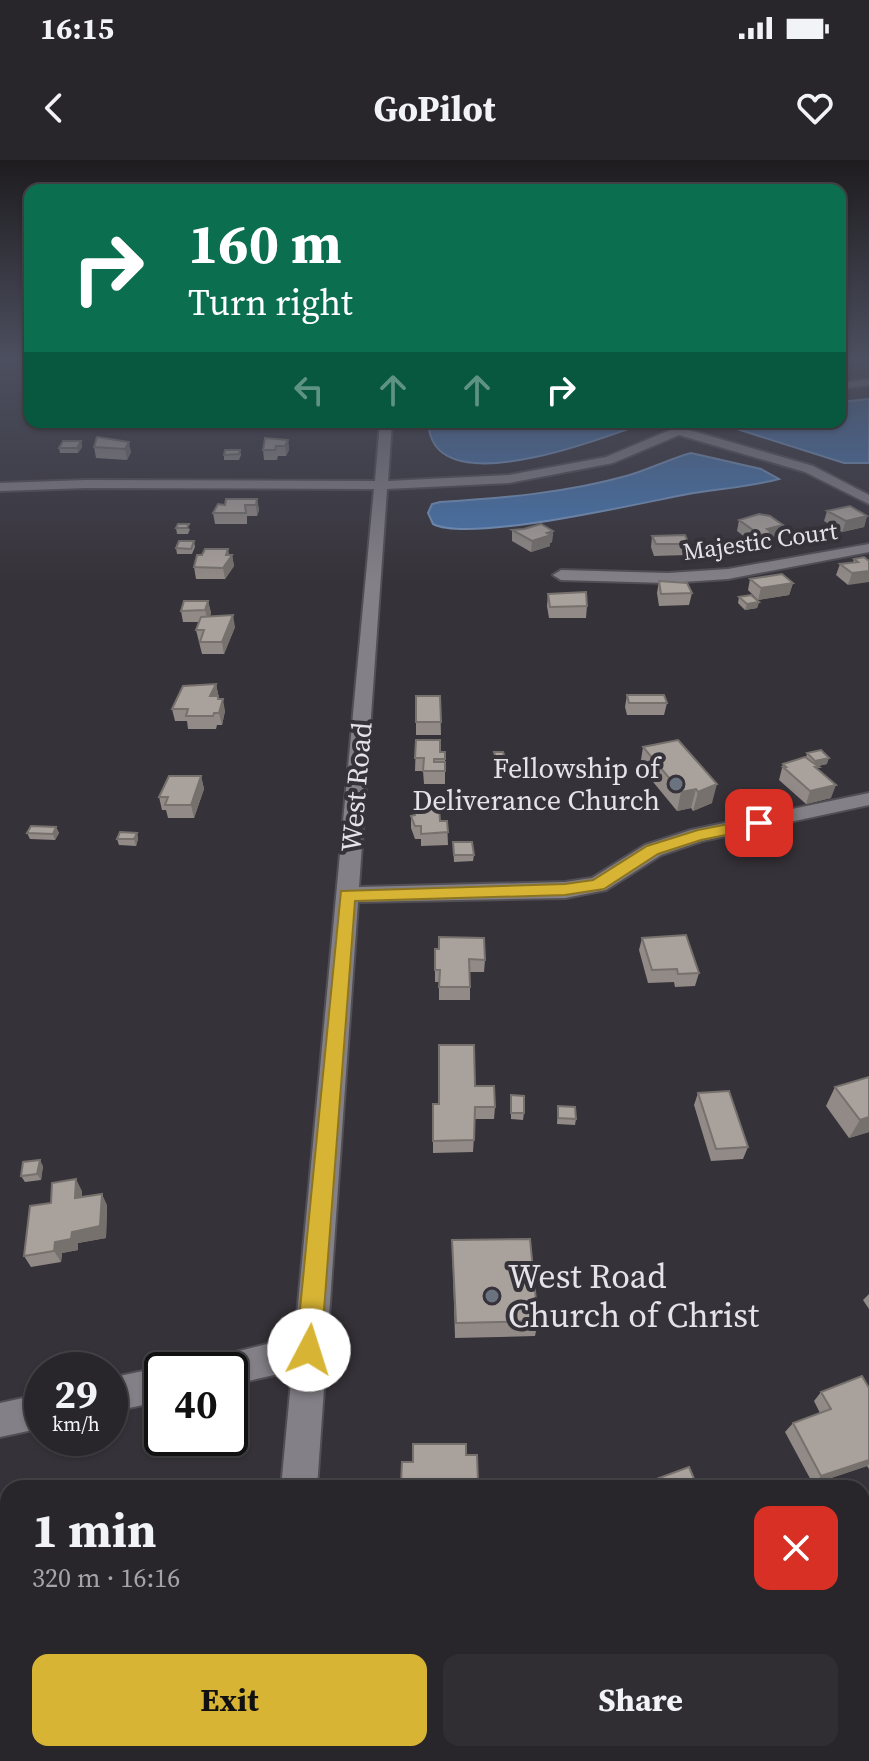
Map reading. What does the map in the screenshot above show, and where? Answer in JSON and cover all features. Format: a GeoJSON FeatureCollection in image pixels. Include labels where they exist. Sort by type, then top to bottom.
{"type":"FeatureCollection","features":[{"type":"Feature","properties":{"kind":"street","name":"West Road"},"geometry":{"type":"LineString","coordinates":[[300,1480],[385,434]]}},
{"type":"Feature","properties":{"kind":"street"},"geometry":{"type":"LineString","coordinates":[[0,487],[74,484],[381,484],[509,479],[609,460],[672,434]]}},
{"type":"Feature","properties":{"kind":"street"},"geometry":{"type":"LineString","coordinates":[[688,434],[809,469],[869,500]]}},
{"type":"Feature","properties":{"kind":"street","name":"Majestic Court"},"geometry":{"type":"LineString","coordinates":[[561,575],[668,578],[728,574],[869,548]]}},
{"type":"Feature","properties":{"kind":"street"},"geometry":{"type":"LineString","coordinates":[[347,895],[565,890],[598,885],[653,850],[698,835],[869,799]]}},
{"type":"Feature","properties":{"kind":"street"},"geometry":{"type":"LineString","coordinates":[[248,1364],[309,1350]]}},
{"type":"Feature","properties":{"kind":"street"},"geometry":{"type":"LineString","coordinates":[[0,1420],[24,1415]]}},
{"type":"Feature","properties":{"kind":"water"},"geometry":{"type":"Polygon","coordinates":[[[430,434],[615,434],[537,457],[476,463],[452,458],[435,445],[430,434]]]}},
{"type":"Feature","properties":{"kind":"water"},"geometry":{"type":"Polygon","coordinates":[[[752,434],[869,434],[869,463],[844,463],[752,434]]]}},
{"type":"Feature","properties":{"kind":"water"},"geometry":{"type":"Polygon","coordinates":[[[691,453],[761,469],[779,479],[556,520],[482,529],[453,529],[433,524],[428,513],[432,504],[440,502],[534,494],[603,482],[691,453]]]}},
{"type":"Feature","properties":{"kind":"building"},"geometry":{"type":"Polygon","coordinates":[[[97,437],[129,442],[125,449],[94,447],[97,437]]]}},
{"type":"Feature","properties":{"kind":"building"},"geometry":{"type":"Polygon","coordinates":[[[265,438],[288,440],[285,446],[276,446],[275,450],[263,450],[265,438]]]}},
{"type":"Feature","properties":{"kind":"building"},"geometry":{"type":"Polygon","coordinates":[[[63,441],[81,441],[77,448],[59,448],[63,441]]]}},
{"type":"Feature","properties":{"kind":"building"},"geometry":{"type":"Polygon","coordinates":[[[225,450],[240,450],[239,454],[224,455],[225,450]]]}},
{"type":"Feature","properties":{"kind":"building"},"geometry":{"type":"Polygon","coordinates":[[[226,499],[257,499],[256,505],[245,505],[246,513],[213,513],[218,504],[225,505],[226,499]]]}},
{"type":"Feature","properties":{"kind":"building"},"geometry":{"type":"Polygon","coordinates":[[[850,506],[867,516],[846,521],[827,511],[850,506]]]}},
{"type":"Feature","properties":{"kind":"building"},"geometry":{"type":"Polygon","coordinates":[[[759,514],[770,516],[783,525],[767,529],[772,533],[760,535],[739,520],[759,514]]]}},
{"type":"Feature","properties":{"kind":"building"},"geometry":{"type":"Polygon","coordinates":[[[178,524],[189,524],[187,528],[176,528],[178,524]]]}},
{"type":"Feature","properties":{"kind":"building"},"geometry":{"type":"Polygon","coordinates":[[[541,524],[553,531],[547,533],[551,535],[532,541],[512,530],[524,529],[541,524]]]}},
{"type":"Feature","properties":{"kind":"building"},"geometry":{"type":"Polygon","coordinates":[[[685,535],[689,544],[656,544],[652,536],[685,535]]]}},
{"type":"Feature","properties":{"kind":"building"},"geometry":{"type":"Polygon","coordinates":[[[179,541],[194,541],[191,549],[176,548],[179,541]]]}},
{"type":"Feature","properties":{"kind":"building"},"geometry":{"type":"Polygon","coordinates":[[[205,549],[228,549],[226,555],[232,555],[223,568],[194,567],[197,555],[202,555],[205,549]]]}},
{"type":"Feature","properties":{"kind":"building"},"geometry":{"type":"Polygon","coordinates":[[[864,557],[869,561],[869,571],[852,573],[840,564],[858,562],[854,559],[864,557]]]}},
{"type":"Feature","properties":{"kind":"building"},"geometry":{"type":"Polygon","coordinates":[[[782,574],[793,583],[761,588],[750,579],[782,574]]]}},
{"type":"Feature","properties":{"kind":"building"},"geometry":{"type":"Polygon","coordinates":[[[659,581],[687,583],[692,593],[661,594],[659,581]]]}},
{"type":"Feature","properties":{"kind":"building"},"geometry":{"type":"Polygon","coordinates":[[[586,592],[587,606],[550,607],[548,594],[586,592]]]}},
{"type":"Feature","properties":{"kind":"building"},"geometry":{"type":"Polygon","coordinates":[[[751,595],[759,602],[747,604],[739,597],[751,595]]]}},
{"type":"Feature","properties":{"kind":"building"},"geometry":{"type":"Polygon","coordinates":[[[184,601],[208,601],[205,610],[181,611],[184,601]]]}},
{"type":"Feature","properties":{"kind":"building"},"geometry":{"type":"Polygon","coordinates":[[[233,615],[222,642],[200,642],[204,630],[196,630],[201,617],[233,615]]]}},
{"type":"Feature","properties":{"kind":"building"},"geometry":{"type":"Polygon","coordinates":[[[216,684],[210,696],[223,699],[219,713],[213,716],[186,716],[188,709],[172,709],[183,686],[216,684]]]}},
{"type":"Feature","properties":{"kind":"building"},"geometry":{"type":"Polygon","coordinates":[[[627,695],[664,695],[667,703],[629,703],[627,695]]]}},
{"type":"Feature","properties":{"kind":"building"},"geometry":{"type":"Polygon","coordinates":[[[416,696],[440,696],[441,722],[416,722],[416,696]]]}},
{"type":"Feature","properties":{"kind":"building"},"geometry":{"type":"Polygon","coordinates":[[[416,740],[440,740],[440,752],[445,752],[445,759],[434,759],[434,762],[445,762],[445,771],[423,771],[424,758],[415,758],[416,740]]]}},
{"type":"Feature","properties":{"kind":"building"},"geometry":{"type":"Polygon","coordinates":[[[678,740],[717,784],[698,792],[696,789],[681,792],[643,747],[678,740]]]}},
{"type":"Feature","properties":{"kind":"building"},"geometry":{"type":"Polygon","coordinates":[[[821,750],[829,758],[815,761],[807,753],[821,750]]]}},
{"type":"Feature","properties":{"kind":"building"},"geometry":{"type":"Polygon","coordinates":[[[494,752],[503,752],[505,758],[496,759],[494,752]]]}},
{"type":"Feature","properties":{"kind":"building"},"geometry":{"type":"Polygon","coordinates":[[[805,757],[836,785],[810,791],[783,767],[786,767],[783,764],[805,757]]]}},
{"type":"Feature","properties":{"kind":"building"},"geometry":{"type":"Polygon","coordinates":[[[169,776],[201,776],[191,805],[165,805],[168,797],[159,797],[169,776]]]}},
{"type":"Feature","properties":{"kind":"building"},"geometry":{"type":"Polygon","coordinates":[[[439,808],[440,821],[447,821],[448,832],[421,834],[421,826],[415,826],[411,816],[415,815],[415,809],[439,808]]]}},
{"type":"Feature","properties":{"kind":"building"},"geometry":{"type":"Polygon","coordinates":[[[31,826],[56,827],[53,834],[27,833],[31,826]]]}},
{"type":"Feature","properties":{"kind":"building"},"geometry":{"type":"Polygon","coordinates":[[[120,832],[137,833],[134,839],[117,839],[120,832]]]}},
{"type":"Feature","properties":{"kind":"building"},"geometry":{"type":"Polygon","coordinates":[[[453,842],[472,842],[474,855],[454,855],[453,842]]]}},
{"type":"Feature","properties":{"kind":"building"},"geometry":{"type":"Polygon","coordinates":[[[686,935],[699,973],[678,974],[677,969],[652,970],[642,938],[686,935]]]}},
{"type":"Feature","properties":{"kind":"building"},"geometry":{"type":"Polygon","coordinates":[[[439,937],[484,938],[485,960],[469,959],[470,987],[439,987],[440,970],[435,970],[435,949],[439,949],[439,937]]]}},
{"type":"Feature","properties":{"kind":"building"},"geometry":{"type":"Polygon","coordinates":[[[439,1045],[474,1045],[475,1086],[494,1086],[495,1107],[475,1107],[474,1140],[433,1141],[433,1104],[439,1104],[439,1045]]]}},
{"type":"Feature","properties":{"kind":"building"},"geometry":{"type":"Polygon","coordinates":[[[869,1077],[869,1117],[860,1120],[835,1087],[869,1077]]]}},
{"type":"Feature","properties":{"kind":"building"},"geometry":{"type":"Polygon","coordinates":[[[729,1091],[748,1147],[716,1149],[698,1093],[729,1091]]]}},
{"type":"Feature","properties":{"kind":"building"},"geometry":{"type":"Polygon","coordinates":[[[511,1095],[524,1096],[524,1113],[511,1113],[511,1095]]]}},
{"type":"Feature","properties":{"kind":"building"},"geometry":{"type":"Polygon","coordinates":[[[558,1106],[575,1107],[576,1119],[558,1118],[558,1106]]]}},
{"type":"Feature","properties":{"kind":"building"},"geometry":{"type":"Polygon","coordinates":[[[40,1160],[37,1174],[21,1176],[23,1162],[40,1160]]]}},
{"type":"Feature","properties":{"kind":"building"},"geometry":{"type":"Polygon","coordinates":[[[76,1179],[75,1198],[102,1194],[100,1226],[72,1232],[71,1239],[55,1242],[54,1251],[24,1256],[30,1206],[51,1203],[52,1183],[76,1179]]]}},
{"type":"Feature","properties":{"kind":"building","name":"West Road Church of Christ"},"geometry":{"type":"Polygon","coordinates":[[[530,1239],[538,1321],[456,1323],[452,1240],[530,1239]]]}},
{"type":"Feature","properties":{"kind":"building"},"geometry":{"type":"Polygon","coordinates":[[[862,1376],[869,1388],[869,1460],[821,1476],[793,1423],[831,1409],[821,1392],[862,1376]]]}},
{"type":"Feature","properties":{"kind":"building"},"geometry":{"type":"Polygon","coordinates":[[[413,1444],[466,1444],[466,1455],[477,1455],[478,1480],[401,1480],[402,1462],[413,1462],[413,1444]]]}},
{"type":"Feature","properties":{"kind":"building"},"geometry":{"type":"Polygon","coordinates":[[[689,1467],[695,1480],[654,1480],[689,1467]]]}},
{"type":"Feature","properties":{"kind":"place","name":"Fellowship of Deliverance Church"},"geometry":{"type":"Point","coordinates":[676,784]}},
{"type":"Feature","properties":{"kind":"place","name":"West Road Church of Christ"},"geometry":{"type":"Point","coordinates":[492,1296]}},
{"type":"Feature","properties":{"kind":"route"},"geometry":{"type":"LineString","coordinates":[[309,1350],[347,895],[565,890],[598,885],[653,850],[698,835],[759,823]]}}]}
